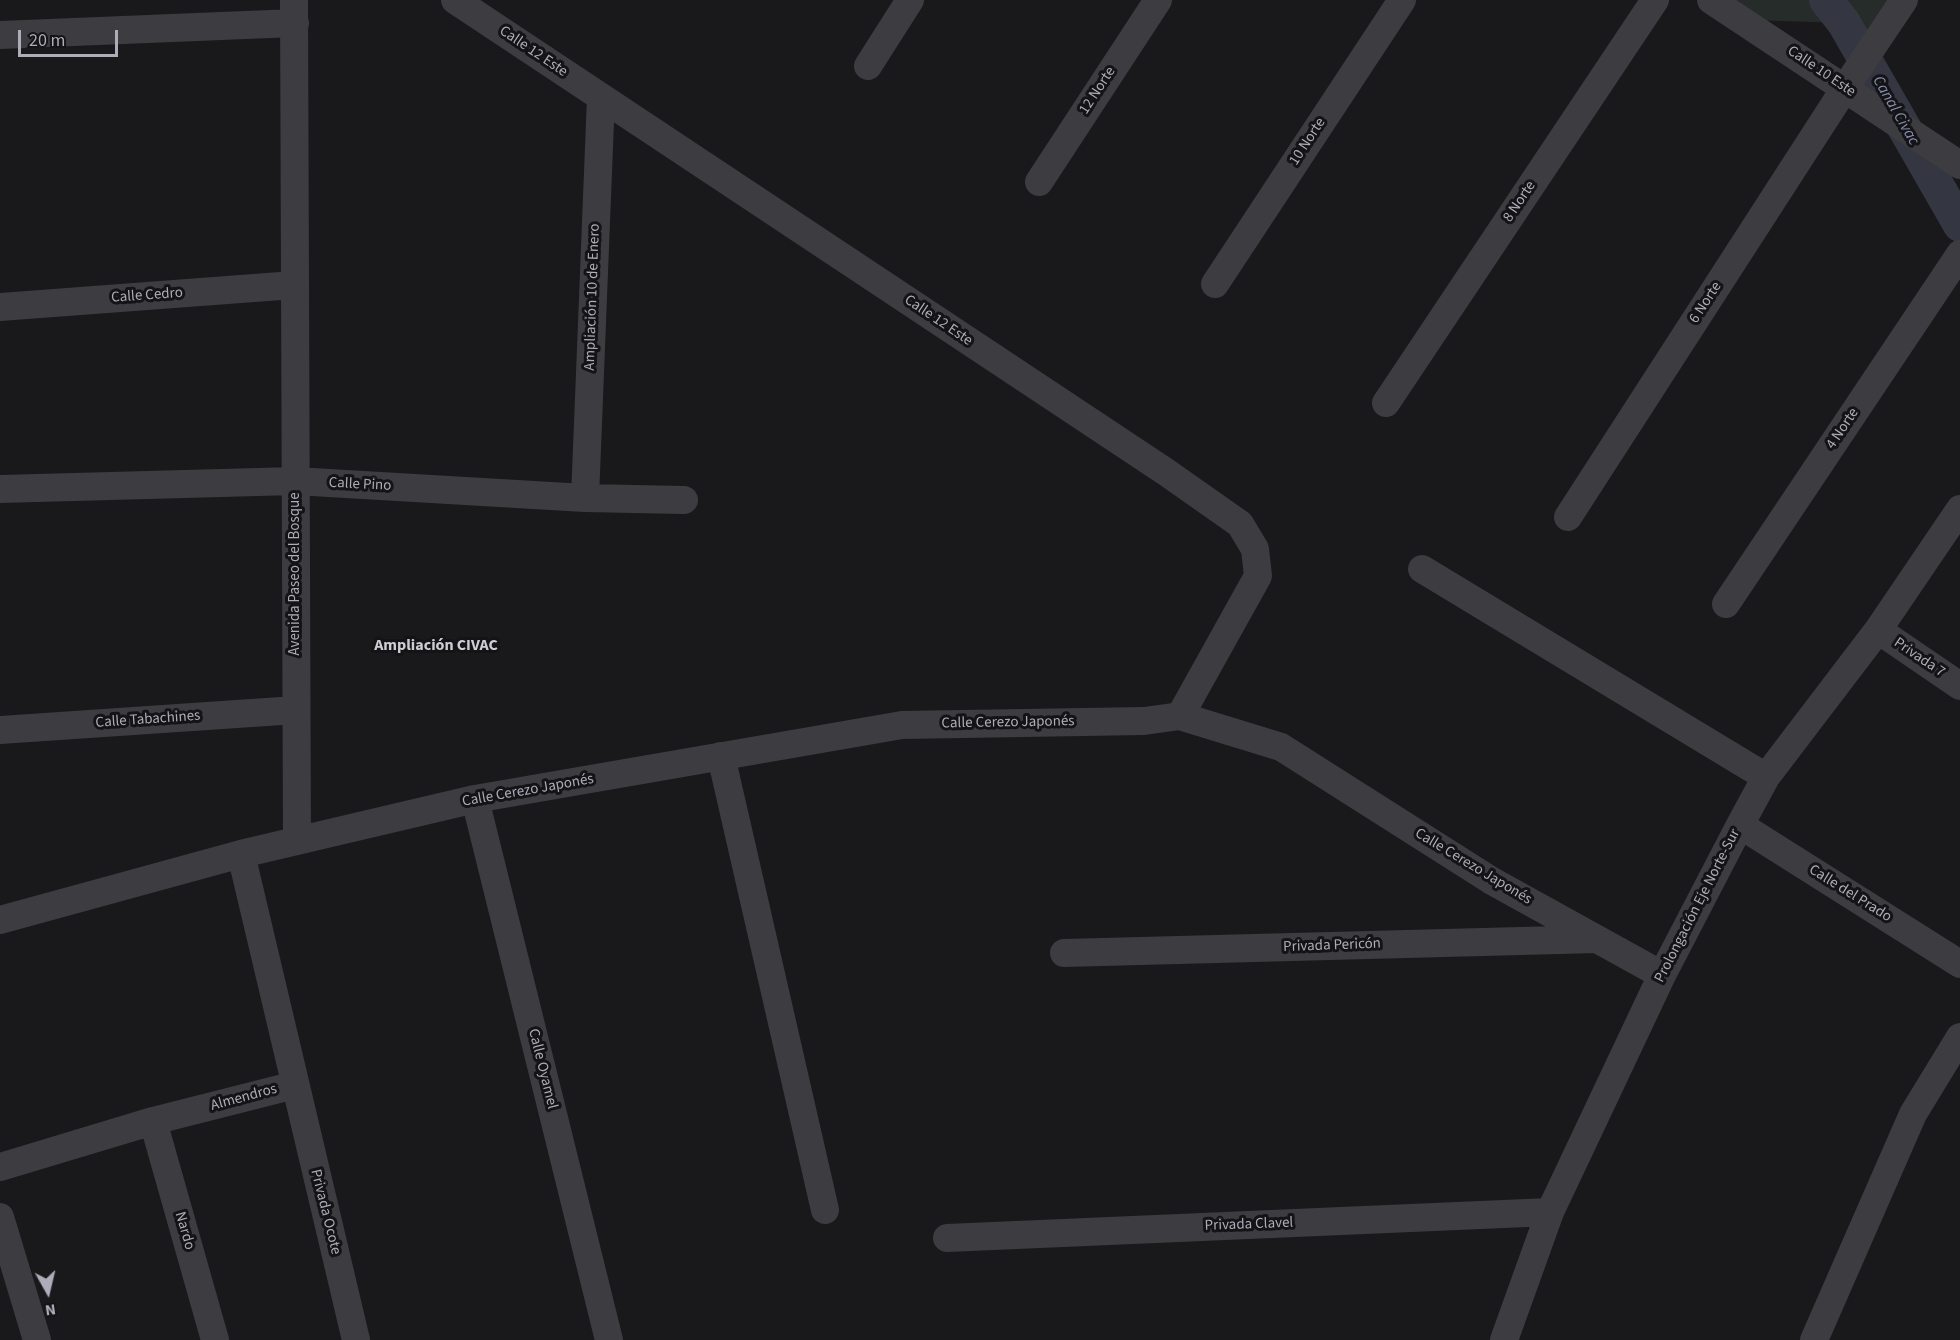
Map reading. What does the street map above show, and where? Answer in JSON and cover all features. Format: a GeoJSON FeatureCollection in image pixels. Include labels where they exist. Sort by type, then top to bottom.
{"type":"FeatureCollection","features":[{"type":"Feature","properties":{"kind":"street","name":"Calle 12 Este"},"geometry":{"type":"LineString","coordinates":[[455,0],[1166,472],[1240,524],[1255,549],[1258,576],[1180,716]]}},
{"type":"Feature","properties":{"kind":"street"},"geometry":{"type":"LineString","coordinates":[[868,66],[910,0]]}},
{"type":"Feature","properties":{"kind":"street","name":"12 Norte"},"geometry":{"type":"LineString","coordinates":[[1038,182],[1158,0]]}},
{"type":"Feature","properties":{"kind":"street","name":"10 Norte"},"geometry":{"type":"LineString","coordinates":[[1215,284],[1402,0]]}},
{"type":"Feature","properties":{"kind":"street","name":"8 Norte"},"geometry":{"type":"LineString","coordinates":[[1386,403],[1655,0]]}},
{"type":"Feature","properties":{"kind":"street","name":"Calle 10 Este"},"geometry":{"type":"LineString","coordinates":[[1711,0],[1960,165]]}},
{"type":"Feature","properties":{"kind":"street","name":"6 Norte"},"geometry":{"type":"LineString","coordinates":[[1568,517],[1904,0]]}},
{"type":"Feature","properties":{"kind":"street"},"geometry":{"type":"LineString","coordinates":[[0,35],[294,11]]}},
{"type":"Feature","properties":{"kind":"street","name":"Avenida Paseo del Bosque"},"geometry":{"type":"LineString","coordinates":[[294,11],[297,841]]}},
{"type":"Feature","properties":{"kind":"street","name":"Ampliación 10 de Enero"},"geometry":{"type":"LineString","coordinates":[[585,498],[601,97]]}},
{"type":"Feature","properties":{"kind":"street","name":"4 Norte"},"geometry":{"type":"LineString","coordinates":[[1726,604],[1960,254]]}},
{"type":"Feature","properties":{"kind":"street","name":"Calle Cedro"},"geometry":{"type":"LineString","coordinates":[[0,307],[294,285]]}},
{"type":"Feature","properties":{"kind":"street","name":"Calle Pino"},"geometry":{"type":"LineString","coordinates":[[0,489],[295,482],[585,498],[684,500]]}},
{"type":"Feature","properties":{"kind":"street","name":"Prolongación Eje Norte-Sur"},"geometry":{"type":"LineString","coordinates":[[1504,1340],[1550,1212],[1662,975],[1766,777],[1878,630],[1960,509]]}},
{"type":"Feature","properties":{"kind":"street"},"geometry":{"type":"LineString","coordinates":[[1422,569],[1766,777]]}},
{"type":"Feature","properties":{"kind":"street","name":"Privada 7"},"geometry":{"type":"LineString","coordinates":[[1878,630],[1960,686]]}},
{"type":"Feature","properties":{"kind":"street","name":"Calle Tabachines"},"geometry":{"type":"LineString","coordinates":[[0,730],[296,710]]}},
{"type":"Feature","properties":{"kind":"street","name":"Calle Cerezo Japonés"},"geometry":{"type":"LineString","coordinates":[[297,841],[476,799],[902,725],[1144,721],[1180,716],[1281,747],[1492,881],[1662,975]]}},
{"type":"Feature","properties":{"kind":"street"},"geometry":{"type":"LineString","coordinates":[[722,756],[825,1210]]}},
{"type":"Feature","properties":{"kind":"street","name":"Calle Oyamel"},"geometry":{"type":"LineString","coordinates":[[476,799],[609,1340]]}},
{"type":"Feature","properties":{"kind":"street","name":"Calle del Prado"},"geometry":{"type":"LineString","coordinates":[[1740,825],[1960,964]]}},
{"type":"Feature","properties":{"kind":"street"},"geometry":{"type":"LineString","coordinates":[[0,920],[241,854],[297,841]]}},
{"type":"Feature","properties":{"kind":"street","name":"Almendros"},"geometry":{"type":"LineString","coordinates":[[0,1167],[153,1121],[295,1085],[241,854]]}},
{"type":"Feature","properties":{"kind":"street","name":"Privada Pericón"},"geometry":{"type":"LineString","coordinates":[[1064,953],[1599,939]]}},
{"type":"Feature","properties":{"kind":"street"},"geometry":{"type":"LineString","coordinates":[[1814,1340],[1913,1114],[1960,1036]]}},
{"type":"Feature","properties":{"kind":"street","name":"Privada Ocote"},"geometry":{"type":"LineString","coordinates":[[295,1085],[356,1340]]}},
{"type":"Feature","properties":{"kind":"street","name":"Nardo"},"geometry":{"type":"LineString","coordinates":[[153,1121],[215,1340]]}},
{"type":"Feature","properties":{"kind":"street","name":"Privada Clavel"},"geometry":{"type":"LineString","coordinates":[[947,1238],[1550,1212]]}},
{"type":"Feature","properties":{"kind":"street"},"geometry":{"type":"LineString","coordinates":[[0,1216],[37,1340]]}},
{"type":"Feature","properties":{"kind":"shaded area"},"geometry":{"type":"Polygon","coordinates":[[[1720,0],[1896,0],[1874,36],[1844,23],[1749,20],[1720,0]]]}},
{"type":"Feature","properties":{"kind":"waterway","name":"Canal Civac"},"geometry":{"type":"LineString","coordinates":[[1826,0],[1844,23],[1960,225]]}},
{"type":"Feature","properties":{"kind":"district","name":"Ampliación CIVAC"},"geometry":{"type":"Point","coordinates":[436,646]}}]}
